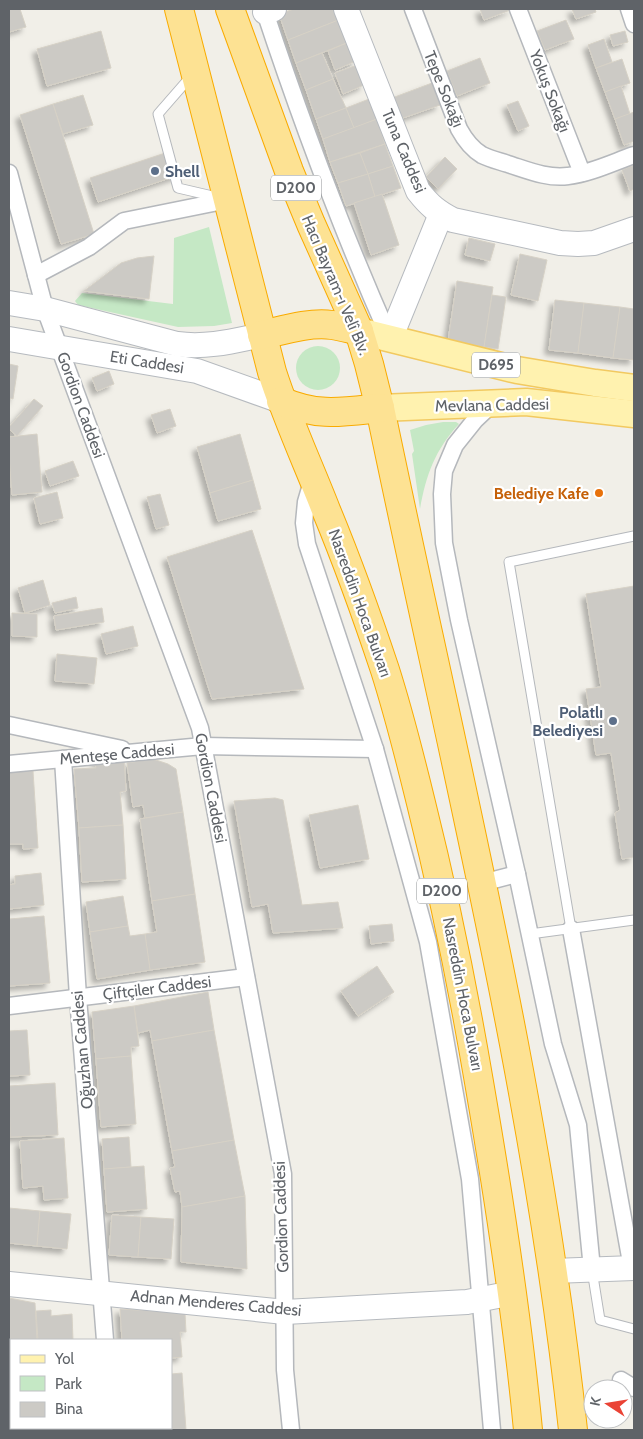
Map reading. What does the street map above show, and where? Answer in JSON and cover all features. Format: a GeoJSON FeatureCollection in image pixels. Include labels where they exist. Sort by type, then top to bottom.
{"type":"FeatureCollection","features":[{"type":"Feature","properties":{"kind":"highway","name":"D200"},"geometry":{"type":"LineString","coordinates":[[179,9],[262,335]]}},
{"type":"Feature","properties":{"kind":"highway","name":"Hacı Bayram-ı Velî Blv."},"geometry":{"type":"LineString","coordinates":[[230,9],[310,224],[359,331],[380,408]]}},
{"type":"Feature","properties":{"kind":"highway"},"geometry":{"type":"LineString","coordinates":[[262,335],[299,326],[315,325],[331,325],[359,331]]}},
{"type":"Feature","properties":{"kind":"highway","name":"Nasreddin Hoca Bulvarı"},"geometry":{"type":"LineString","coordinates":[[262,335],[281,401],[344,553],[385,670],[406,743],[445,900],[470,1024],[505,1237],[528,1430]]}},
{"type":"Feature","properties":{"kind":"highway"},"geometry":{"type":"LineString","coordinates":[[281,401],[312,412],[336,413],[380,408]]}},
{"type":"Feature","properties":{"kind":"highway","name":"D200"},"geometry":{"type":"LineString","coordinates":[[380,408],[482,883],[529,1119],[564,1345],[573,1430]]}},
{"type":"Feature","properties":{"kind":"main road","name":"Mevlana Caddesi"},"geometry":{"type":"LineString","coordinates":[[359,331],[517,370],[634,388]]}},
{"type":"Feature","properties":{"kind":"main road","name":"Mevlana Caddesi"},"geometry":{"type":"LineString","coordinates":[[380,408],[526,402],[634,414]]}},
{"type":"Feature","properties":{"kind":"street","name":"Tuna Caddesi"},"geometry":{"type":"LineString","coordinates":[[346,9],[418,191],[428,204],[441,214],[452,220],[569,244],[594,243],[634,229]]}},
{"type":"Feature","properties":{"kind":"street","name":"Tepe Sokağı"},"geometry":{"type":"LineString","coordinates":[[413,9],[459,129],[471,146],[482,155],[554,176],[582,173],[634,155]]}},
{"type":"Feature","properties":{"kind":"street","name":"Yokuş Sokağı"},"geometry":{"type":"LineString","coordinates":[[518,9],[582,173]]}},
{"type":"Feature","properties":{"kind":"street"},"geometry":{"type":"LineString","coordinates":[[628,9],[634,24]]}},
{"type":"Feature","properties":{"kind":"street"},"geometry":{"type":"LineString","coordinates":[[268,10],[302,123],[320,172],[354,258],[390,339]]}},
{"type":"Feature","properties":{"kind":"street"},"geometry":{"type":"LineString","coordinates":[[294,183],[320,172]]}},
{"type":"Feature","properties":{"kind":"street","name":"Gordion Caddesi"},"geometry":{"type":"LineString","coordinates":[[9,173],[45,309],[200,728],[283,1174],[285,1370],[291,1430]]}},
{"type":"Feature","properties":{"kind":"street"},"geometry":{"type":"LineString","coordinates":[[36,275],[89,247],[124,221],[228,200]]}},
{"type":"Feature","properties":{"kind":"street"},"geometry":{"type":"LineString","coordinates":[[390,339],[441,214]]}},
{"type":"Feature","properties":{"kind":"street","name":"Eti Caddesi"},"geometry":{"type":"LineString","coordinates":[[9,304],[45,309],[190,345],[215,344],[262,335]]}},
{"type":"Feature","properties":{"kind":"street","name":"Eti Caddesi"},"geometry":{"type":"LineString","coordinates":[[9,339],[197,371],[281,401]]}},
{"type":"Feature","properties":{"kind":"street"},"geometry":{"type":"LineString","coordinates":[[493,403],[475,420],[455,445],[444,471],[442,494],[444,543],[458,620],[554,1044],[578,1125],[592,1269]]}},
{"type":"Feature","properties":{"kind":"street"},"geometry":{"type":"LineString","coordinates":[[313,478],[306,502],[304,523],[307,544],[375,749],[428,942],[470,1179],[492,1430]]}},
{"type":"Feature","properties":{"kind":"street"},"geometry":{"type":"LineString","coordinates":[[9,725],[139,752]]}},
{"type":"Feature","properties":{"kind":"street","name":"Menteşe Caddesi"},"geometry":{"type":"LineString","coordinates":[[9,764],[203,746],[375,749]]}},
{"type":"Feature","properties":{"kind":"street","name":"Oğuzhan Caddesi"},"geometry":{"type":"LineString","coordinates":[[64,759],[78,997],[105,1339]]}},
{"type":"Feature","properties":{"kind":"street"},"geometry":{"type":"LineString","coordinates":[[482,883],[517,874]]}},
{"type":"Feature","properties":{"kind":"street"},"geometry":{"type":"LineString","coordinates":[[553,1271],[633,1268],[571,928]]}},
{"type":"Feature","properties":{"kind":"street","name":"Çiftçiler Caddesi"},"geometry":{"type":"LineString","coordinates":[[9,1006],[246,977]]}},
{"type":"Feature","properties":{"kind":"street","name":"Adnan Menderes Caddesi"},"geometry":{"type":"LineString","coordinates":[[9,1284],[284,1312],[467,1302],[513,1293]]}},
{"type":"Feature","properties":{"kind":"lane"},"geometry":{"type":"LineString","coordinates":[[195,71],[158,114],[178,188],[228,200]]}},
{"type":"Feature","properties":{"kind":"lane"},"geometry":{"type":"LineString","coordinates":[[571,928],[509,562],[634,536]]}},
{"type":"Feature","properties":{"kind":"lane"},"geometry":{"type":"LineString","coordinates":[[530,934],[634,920]]}},
{"type":"Feature","properties":{"kind":"lane"},"geometry":{"type":"LineString","coordinates":[[592,1269],[600,1320],[634,1330]]}},
{"type":"Feature","properties":{"kind":"green space"},"geometry":{"type":"Polygon","coordinates":[[[209,227],[232,323],[214,326],[178,327],[78,305],[75,301],[82,293],[173,304],[174,238],[209,227]]]}},
{"type":"Feature","properties":{"kind":"green space"},"geometry":{"type":"Polygon","coordinates":[[[318,346],[330,350],[336,356],[340,368],[336,380],[330,386],[318,390],[306,386],[300,380],[296,368],[300,356],[306,350],[318,346]]]}},
{"type":"Feature","properties":{"kind":"green space"},"geometry":{"type":"Polygon","coordinates":[[[443,422],[456,422],[459,424],[444,443],[433,463],[425,485],[420,509],[410,430],[443,422]]]}},
{"type":"Feature","properties":{"kind":"building"},"geometry":{"type":"Polygon","coordinates":[[[9,9],[20,9],[26,27],[9,32],[9,9]]]}},
{"type":"Feature","properties":{"kind":"building"},"geometry":{"type":"Polygon","coordinates":[[[294,9],[338,9],[341,19],[288,40],[279,14],[294,9]]]}},
{"type":"Feature","properties":{"kind":"building"},"geometry":{"type":"Polygon","coordinates":[[[480,9],[513,9],[484,20],[480,9]]]}},
{"type":"Feature","properties":{"kind":"building"},"geometry":{"type":"Polygon","coordinates":[[[572,9],[595,9],[596,12],[576,19],[572,9]]]}},
{"type":"Feature","properties":{"kind":"building"},"geometry":{"type":"Polygon","coordinates":[[[341,19],[349,42],[296,63],[288,40],[341,19]]]}},
{"type":"Feature","properties":{"kind":"building"},"geometry":{"type":"Polygon","coordinates":[[[566,20],[574,39],[545,50],[537,31],[566,20]]]}},
{"type":"Feature","properties":{"kind":"building"},"geometry":{"type":"Polygon","coordinates":[[[101,31],[111,68],[47,86],[37,49],[101,31]]]}},
{"type":"Feature","properties":{"kind":"building"},"geometry":{"type":"Polygon","coordinates":[[[625,31],[628,42],[613,46],[610,35],[625,31]]]}},
{"type":"Feature","properties":{"kind":"building"},"geometry":{"type":"Polygon","coordinates":[[[604,39],[612,62],[596,68],[588,45],[604,39]]]}},
{"type":"Feature","properties":{"kind":"building"},"geometry":{"type":"Polygon","coordinates":[[[349,42],[356,61],[335,70],[328,51],[349,42]]]}},
{"type":"Feature","properties":{"kind":"building"},"geometry":{"type":"Polygon","coordinates":[[[322,53],[333,79],[306,90],[296,63],[322,53]]]}},
{"type":"Feature","properties":{"kind":"building"},"geometry":{"type":"Polygon","coordinates":[[[480,58],[490,83],[457,96],[447,71],[480,58]]]}},
{"type":"Feature","properties":{"kind":"building"},"geometry":{"type":"Polygon","coordinates":[[[622,59],[630,83],[605,92],[596,68],[622,59]]]}},
{"type":"Feature","properties":{"kind":"building"},"geometry":{"type":"Polygon","coordinates":[[[357,65],[364,85],[343,94],[335,73],[357,65]]]}},
{"type":"Feature","properties":{"kind":"building"},"geometry":{"type":"Polygon","coordinates":[[[333,79],[346,108],[316,119],[306,90],[333,79]]]}},
{"type":"Feature","properties":{"kind":"building"},"geometry":{"type":"Polygon","coordinates":[[[432,83],[440,105],[400,119],[392,98],[432,83]]]}},
{"type":"Feature","properties":{"kind":"building"},"geometry":{"type":"Polygon","coordinates":[[[621,86],[630,114],[615,119],[605,92],[621,86]]]}},
{"type":"Feature","properties":{"kind":"building"},"geometry":{"type":"Polygon","coordinates":[[[83,95],[93,125],[63,134],[53,104],[83,95]]]}},
{"type":"Feature","properties":{"kind":"building"},"geometry":{"type":"Polygon","coordinates":[[[369,99],[377,119],[354,128],[346,108],[369,99]]]}},
{"type":"Feature","properties":{"kind":"building"},"geometry":{"type":"Polygon","coordinates":[[[518,101],[529,126],[518,131],[507,105],[518,101]]]}},
{"type":"Feature","properties":{"kind":"building"},"geometry":{"type":"Polygon","coordinates":[[[53,104],[94,234],[61,244],[20,115],[53,104]]]}},
{"type":"Feature","properties":{"kind":"building"},"geometry":{"type":"Polygon","coordinates":[[[346,108],[354,128],[323,139],[316,119],[346,108]]]}},
{"type":"Feature","properties":{"kind":"building"},"geometry":{"type":"Polygon","coordinates":[[[634,112],[634,141],[624,145],[615,119],[634,112]]]}},
{"type":"Feature","properties":{"kind":"building"},"geometry":{"type":"Polygon","coordinates":[[[377,119],[385,144],[330,162],[323,139],[377,119]]]}},
{"type":"Feature","properties":{"kind":"building"},"geometry":{"type":"Polygon","coordinates":[[[385,144],[393,166],[368,174],[360,153],[385,144]]]}},
{"type":"Feature","properties":{"kind":"building"},"geometry":{"type":"Polygon","coordinates":[[[171,151],[179,175],[98,202],[90,178],[171,151]]]}},
{"type":"Feature","properties":{"kind":"building"},"geometry":{"type":"Polygon","coordinates":[[[360,153],[368,174],[338,183],[330,162],[360,153]]]}},
{"type":"Feature","properties":{"kind":"building"},"geometry":{"type":"Polygon","coordinates":[[[445,157],[457,169],[438,189],[426,177],[445,157]]]}},
{"type":"Feature","properties":{"kind":"building"},"geometry":{"type":"Polygon","coordinates":[[[634,165],[634,189],[630,191],[622,170],[634,165]]]}},
{"type":"Feature","properties":{"kind":"building"},"geometry":{"type":"Polygon","coordinates":[[[393,166],[401,188],[375,197],[368,174],[393,166]]]}},
{"type":"Feature","properties":{"kind":"building"},"geometry":{"type":"Polygon","coordinates":[[[368,174],[375,197],[346,206],[338,183],[368,174]]]}},
{"type":"Feature","properties":{"kind":"building"},"geometry":{"type":"Polygon","coordinates":[[[382,194],[399,245],[371,255],[354,203],[382,194]]]}},
{"type":"Feature","properties":{"kind":"building"},"geometry":{"type":"Polygon","coordinates":[[[469,238],[495,244],[490,261],[465,255],[469,238]]]}},
{"type":"Feature","properties":{"kind":"building"},"geometry":{"type":"Polygon","coordinates":[[[520,254],[547,260],[538,301],[511,295],[520,254]]]}},
{"type":"Feature","properties":{"kind":"building"},"geometry":{"type":"Polygon","coordinates":[[[154,256],[149,299],[84,291],[121,263],[137,258],[154,256]]]}},
{"type":"Feature","properties":{"kind":"building"},"geometry":{"type":"Polygon","coordinates":[[[457,281],[493,287],[484,347],[448,341],[457,281]]]}},
{"type":"Feature","properties":{"kind":"building"},"geometry":{"type":"Polygon","coordinates":[[[492,295],[506,297],[498,349],[484,347],[492,295]]]}},
{"type":"Feature","properties":{"kind":"building"},"geometry":{"type":"Polygon","coordinates":[[[555,300],[584,303],[578,353],[549,350],[555,300]]]}},
{"type":"Feature","properties":{"kind":"building"},"geometry":{"type":"Polygon","coordinates":[[[584,303],[620,307],[613,358],[578,353],[584,303]]]}},
{"type":"Feature","properties":{"kind":"building"},"geometry":{"type":"Polygon","coordinates":[[[620,307],[634,309],[634,360],[613,358],[620,307]]]}},
{"type":"Feature","properties":{"kind":"building"},"geometry":{"type":"Polygon","coordinates":[[[9,364],[18,366],[13,399],[9,398],[9,364]]]}},
{"type":"Feature","properties":{"kind":"building"},"geometry":{"type":"Polygon","coordinates":[[[109,371],[114,384],[97,391],[92,378],[109,371]]]}},
{"type":"Feature","properties":{"kind":"building"},"geometry":{"type":"Polygon","coordinates":[[[34,399],[43,406],[17,436],[9,427],[34,399]]]}},
{"type":"Feature","properties":{"kind":"building"},"geometry":{"type":"Polygon","coordinates":[[[170,409],[176,426],[157,433],[151,415],[170,409]]]}},
{"type":"Feature","properties":{"kind":"building"},"geometry":{"type":"Polygon","coordinates":[[[37,434],[42,492],[12,495],[9,437],[37,434]]]}},
{"type":"Feature","properties":{"kind":"building"},"geometry":{"type":"Polygon","coordinates":[[[240,434],[253,480],[210,493],[197,447],[240,434]]]}},
{"type":"Feature","properties":{"kind":"building"},"geometry":{"type":"Polygon","coordinates":[[[73,461],[79,476],[50,486],[45,471],[73,461]]]}},
{"type":"Feature","properties":{"kind":"building"},"geometry":{"type":"Polygon","coordinates":[[[253,480],[261,509],[218,521],[210,493],[253,480]]]}},
{"type":"Feature","properties":{"kind":"building"},"geometry":{"type":"Polygon","coordinates":[[[57,492],[63,518],[40,524],[34,498],[57,492]]]}},
{"type":"Feature","properties":{"kind":"building"},"geometry":{"type":"Polygon","coordinates":[[[160,494],[169,525],[156,529],[147,497],[160,494]]]}},
{"type":"Feature","properties":{"kind":"building"},"geometry":{"type":"Polygon","coordinates":[[[252,530],[304,689],[212,699],[167,557],[252,530]]]}},
{"type":"Feature","properties":{"kind":"building"},"geometry":{"type":"Polygon","coordinates":[[[43,580],[50,605],[25,613],[18,588],[43,580]]]}},
{"type":"Feature","properties":{"kind":"building","name":"Polatlı Belediyesi"},"geometry":{"type":"Polygon","coordinates":[[[634,586],[634,857],[622,859],[615,813],[620,810],[611,753],[596,755],[586,689],[601,687],[586,594],[634,586]]]}},
{"type":"Feature","properties":{"kind":"building"},"geometry":{"type":"Polygon","coordinates":[[[76,597],[78,608],[55,613],[52,603],[76,597]]]}},
{"type":"Feature","properties":{"kind":"building"},"geometry":{"type":"Polygon","coordinates":[[[102,608],[104,622],[56,630],[54,616],[102,608]]]}},
{"type":"Feature","properties":{"kind":"building"},"geometry":{"type":"Polygon","coordinates":[[[12,613],[37,614],[37,637],[12,636],[12,613]]]}},
{"type":"Feature","properties":{"kind":"building"},"geometry":{"type":"Polygon","coordinates":[[[133,626],[138,646],[106,654],[101,634],[133,626]]]}},
{"type":"Feature","properties":{"kind":"building"},"geometry":{"type":"Polygon","coordinates":[[[57,654],[97,658],[94,684],[55,681],[57,654]]]}},
{"type":"Feature","properties":{"kind":"building"},"geometry":{"type":"Polygon","coordinates":[[[124,759],[126,791],[120,792],[123,825],[79,828],[74,769],[96,768],[95,762],[124,759]]]}},
{"type":"Feature","properties":{"kind":"building"},"geometry":{"type":"Polygon","coordinates":[[[153,759],[176,769],[183,812],[145,818],[143,805],[133,807],[127,763],[153,759]]]}},
{"type":"Feature","properties":{"kind":"building"},"geometry":{"type":"Polygon","coordinates":[[[33,771],[38,848],[23,849],[23,844],[9,844],[9,772],[33,771]]]}},
{"type":"Feature","properties":{"kind":"building"},"geometry":{"type":"Polygon","coordinates":[[[275,798],[283,800],[302,905],[338,902],[343,928],[273,933],[268,904],[252,907],[234,801],[275,798]]]}},
{"type":"Feature","properties":{"kind":"building"},"geometry":{"type":"Polygon","coordinates":[[[358,805],[369,859],[320,868],[309,815],[358,805]]]}},
{"type":"Feature","properties":{"kind":"building"},"geometry":{"type":"Polygon","coordinates":[[[183,812],[195,894],[152,901],[140,819],[183,812]]]}},
{"type":"Feature","properties":{"kind":"building"},"geometry":{"type":"Polygon","coordinates":[[[123,825],[126,879],[82,882],[79,828],[123,825]]]}},
{"type":"Feature","properties":{"kind":"building"},"geometry":{"type":"Polygon","coordinates":[[[41,873],[44,905],[9,909],[9,885],[15,884],[15,876],[41,873]]]}},
{"type":"Feature","properties":{"kind":"building"},"geometry":{"type":"Polygon","coordinates":[[[195,894],[205,962],[150,970],[145,934],[157,932],[152,901],[195,894]]]}},
{"type":"Feature","properties":{"kind":"building"},"geometry":{"type":"Polygon","coordinates":[[[123,896],[128,926],[90,932],[86,902],[123,896]]]}},
{"type":"Feature","properties":{"kind":"building"},"geometry":{"type":"Polygon","coordinates":[[[44,916],[50,983],[9,986],[9,919],[44,916]]]}},
{"type":"Feature","properties":{"kind":"building"},"geometry":{"type":"Polygon","coordinates":[[[392,924],[394,941],[371,944],[369,926],[392,924]]]}},
{"type":"Feature","properties":{"kind":"building"},"geometry":{"type":"Polygon","coordinates":[[[128,926],[130,936],[145,934],[150,970],[97,979],[90,932],[128,926]]]}},
{"type":"Feature","properties":{"kind":"building"},"geometry":{"type":"Polygon","coordinates":[[[377,966],[394,992],[358,1016],[341,991],[377,966]]]}},
{"type":"Feature","properties":{"kind":"building"},"geometry":{"type":"Polygon","coordinates":[[[208,992],[214,1030],[152,1041],[150,1030],[138,1033],[134,1006],[208,992]]]}},
{"type":"Feature","properties":{"kind":"building"},"geometry":{"type":"Polygon","coordinates":[[[134,1006],[139,1046],[131,1047],[131,1056],[96,1059],[92,1012],[134,1006]]]}},
{"type":"Feature","properties":{"kind":"building"},"geometry":{"type":"Polygon","coordinates":[[[27,1030],[30,1075],[9,1076],[9,1031],[27,1030]]]}},
{"type":"Feature","properties":{"kind":"building"},"geometry":{"type":"Polygon","coordinates":[[[214,1030],[234,1140],[172,1151],[152,1041],[214,1030]]]}},
{"type":"Feature","properties":{"kind":"building"},"geometry":{"type":"Polygon","coordinates":[[[131,1056],[136,1124],[101,1127],[96,1059],[131,1056]]]}},
{"type":"Feature","properties":{"kind":"building"},"geometry":{"type":"Polygon","coordinates":[[[55,1083],[58,1135],[10,1137],[9,1086],[55,1083]]]}},
{"type":"Feature","properties":{"kind":"building"},"geometry":{"type":"Polygon","coordinates":[[[129,1137],[131,1167],[104,1169],[102,1139],[129,1137]]]}},
{"type":"Feature","properties":{"kind":"building"},"geometry":{"type":"Polygon","coordinates":[[[64,1138],[68,1198],[44,1200],[43,1186],[23,1188],[20,1141],[64,1138]]]}},
{"type":"Feature","properties":{"kind":"building"},"geometry":{"type":"Polygon","coordinates":[[[234,1140],[245,1196],[182,1207],[180,1191],[175,1192],[170,1168],[175,1167],[172,1151],[234,1140]]]}},
{"type":"Feature","properties":{"kind":"building"},"geometry":{"type":"Polygon","coordinates":[[[144,1166],[147,1209],[107,1212],[104,1169],[144,1166]]]}},
{"type":"Feature","properties":{"kind":"building"},"geometry":{"type":"Polygon","coordinates":[[[245,1196],[247,1269],[181,1262],[182,1207],[245,1196]]]}},
{"type":"Feature","properties":{"kind":"building"},"geometry":{"type":"Polygon","coordinates":[[[9,1208],[40,1211],[37,1246],[9,1243],[9,1208]]]}},
{"type":"Feature","properties":{"kind":"building"},"geometry":{"type":"Polygon","coordinates":[[[40,1211],[71,1214],[67,1249],[37,1246],[40,1211]]]}},
{"type":"Feature","properties":{"kind":"building"},"geometry":{"type":"Polygon","coordinates":[[[112,1215],[141,1217],[138,1257],[109,1255],[112,1215]]]}},
{"type":"Feature","properties":{"kind":"building"},"geometry":{"type":"Polygon","coordinates":[[[141,1217],[174,1219],[171,1259],[138,1257],[141,1217]]]}},
{"type":"Feature","properties":{"kind":"building"},"geometry":{"type":"Polygon","coordinates":[[[9,1298],[35,1303],[37,1339],[10,1339],[9,1376],[9,1298]]]}},
{"type":"Feature","properties":{"kind":"building"},"geometry":{"type":"Polygon","coordinates":[[[120,1309],[185,1313],[186,1332],[180,1332],[182,1357],[172,1358],[172,1339],[122,1339],[120,1309]]]}},
{"type":"Feature","properties":{"kind":"building"},"geometry":{"type":"Polygon","coordinates":[[[51,1310],[51,1316],[72,1314],[73,1339],[38,1339],[36,1311],[51,1310]]]}},
{"type":"Feature","properties":{"kind":"building"},"geometry":{"type":"Polygon","coordinates":[[[182,1373],[186,1430],[128,1430],[172,1429],[172,1374],[182,1373]]]}},
{"type":"Feature","properties":{"kind":"building"},"geometry":{"type":"Polygon","coordinates":[[[18,1429],[81,1429],[81,1430],[18,1429]]]}},
{"type":"Feature","properties":{"kind":"place","name":"Shell"},"geometry":{"type":"Point","coordinates":[155,171]}},
{"type":"Feature","properties":{"kind":"place","name":"Belediye Kafe"},"geometry":{"type":"Point","coordinates":[599,493]}},
{"type":"Feature","properties":{"kind":"place","name":"Polatlı Belediyesi"},"geometry":{"type":"Point","coordinates":[613,721]}}]}
